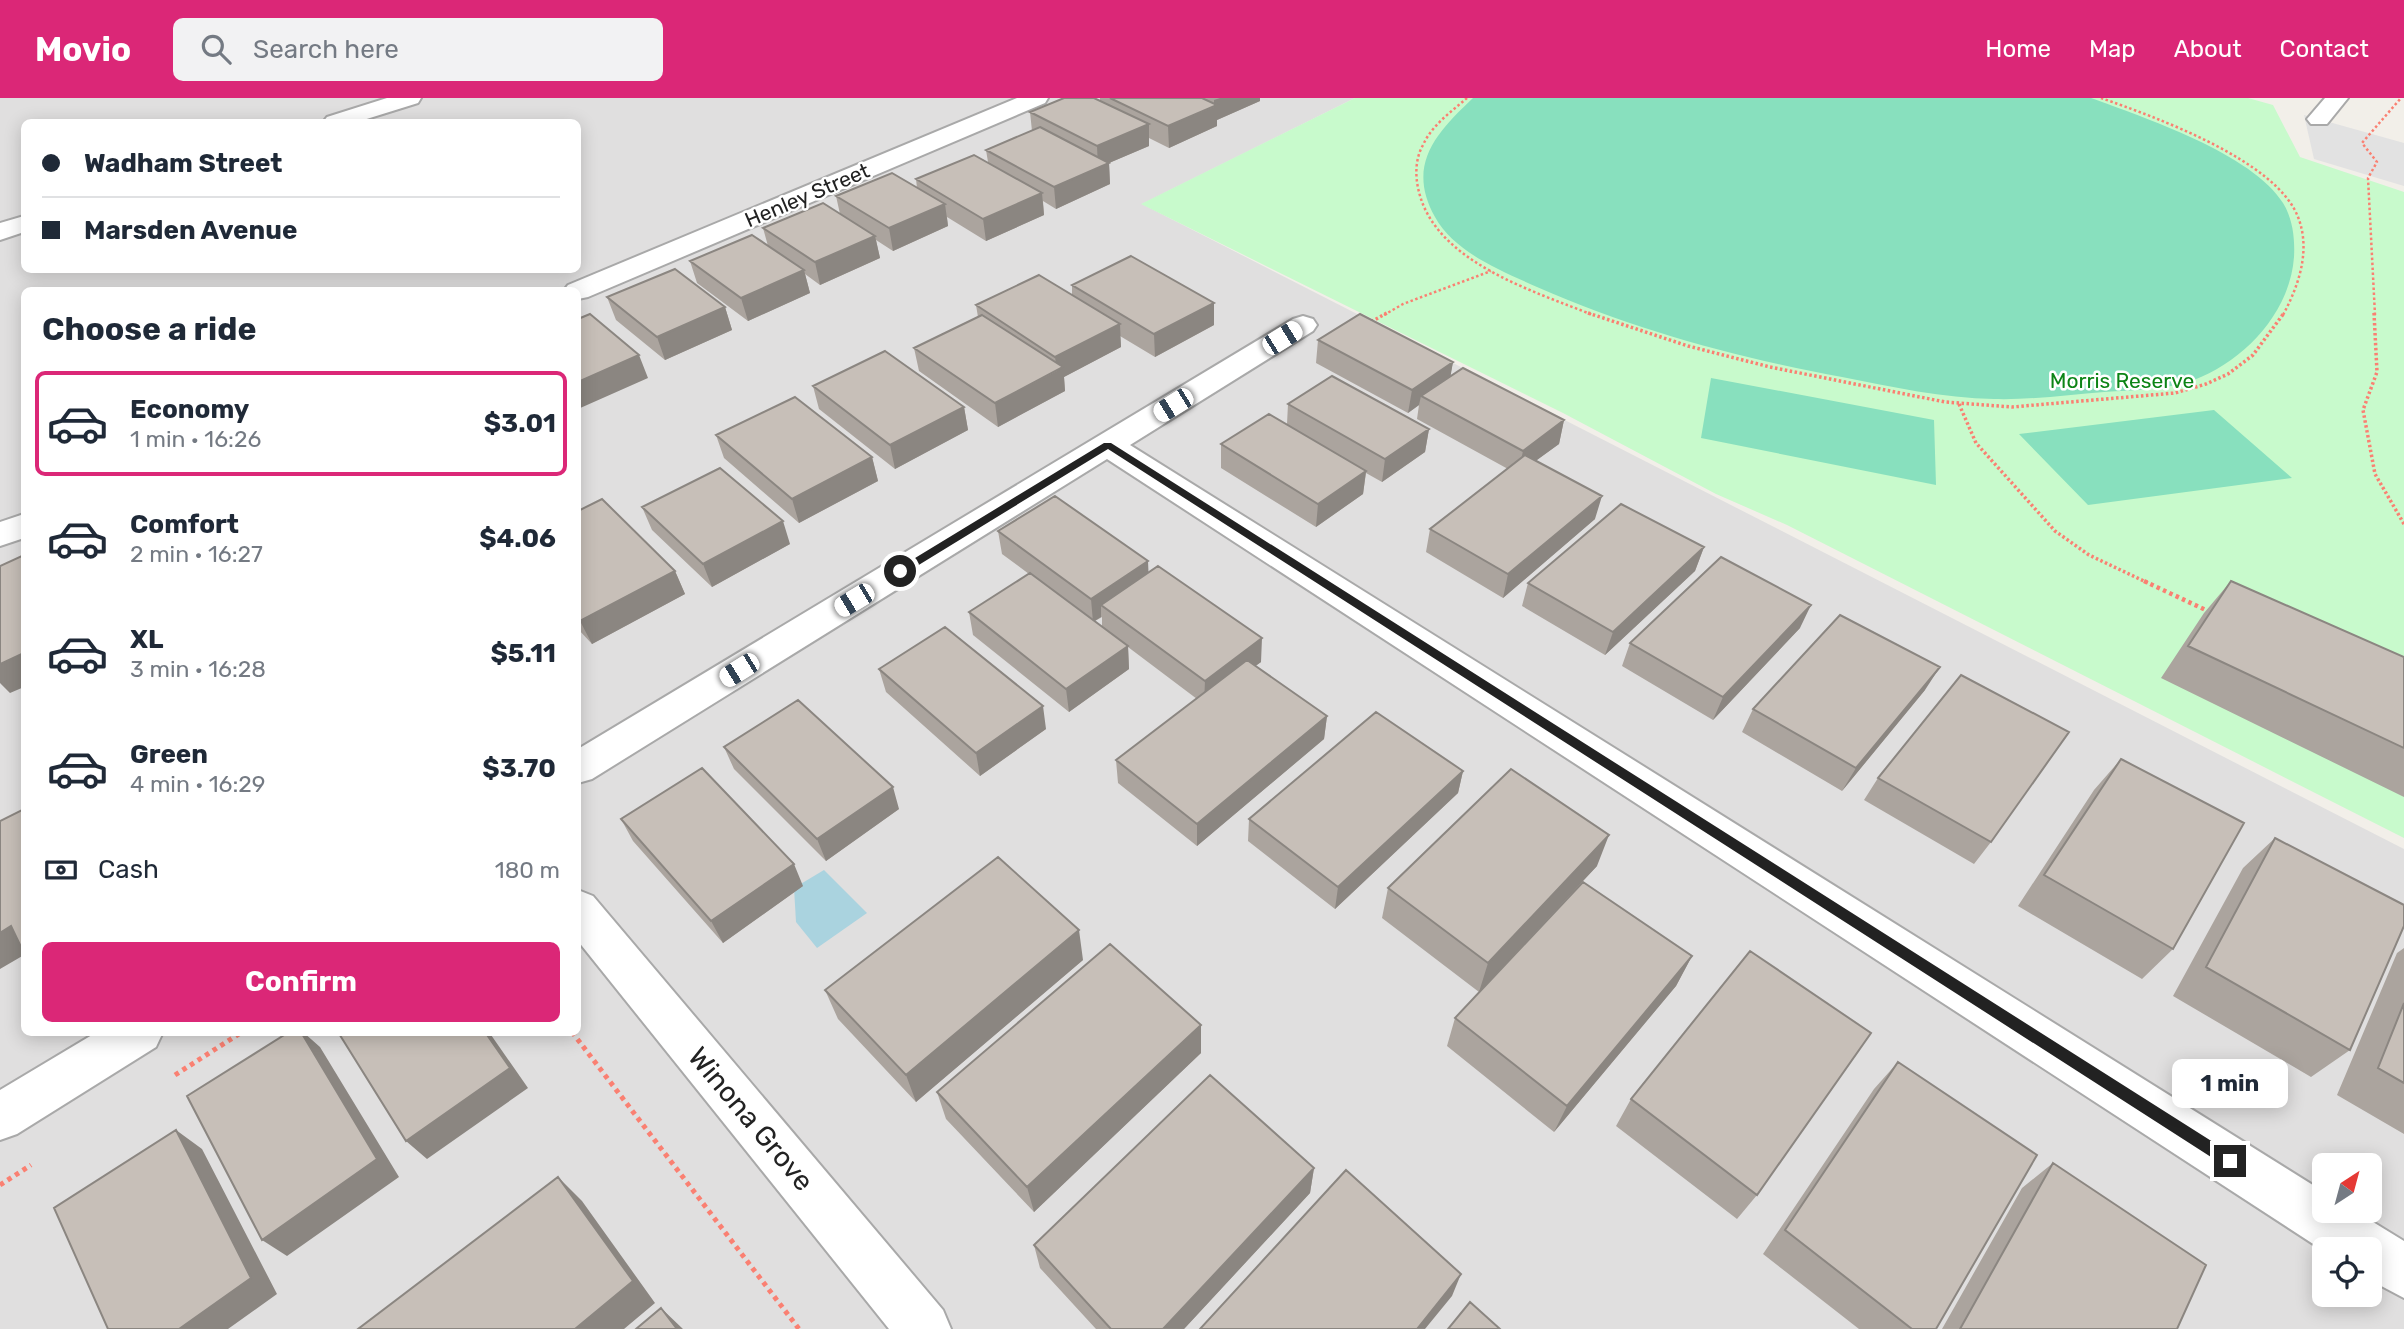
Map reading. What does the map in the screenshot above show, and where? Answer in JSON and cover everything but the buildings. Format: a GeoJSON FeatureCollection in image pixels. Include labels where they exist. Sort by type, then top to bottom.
{"type":"FeatureCollection","features":[{"type":"Feature","properties":{"kind":"street"},"geometry":{"type":"LineString","coordinates":[[344,119],[410,98]]}},
{"type":"Feature","properties":{"kind":"street","name":"Henley Street"},"geometry":{"type":"LineString","coordinates":[[581,291],[1037,98]]}},
{"type":"Feature","properties":{"kind":"street"},"geometry":{"type":"LineString","coordinates":[[2319,119],[2337,98]]}},
{"type":"Feature","properties":{"kind":"street"},"geometry":{"type":"LineString","coordinates":[[0,232],[21,224]]}},
{"type":"Feature","properties":{"kind":"street"},"geometry":{"type":"LineString","coordinates":[[581,766],[1303,325]]}},
{"type":"Feature","properties":{"kind":"street"},"geometry":{"type":"LineString","coordinates":[[1108,445],[2349,1237]]}},
{"type":"Feature","properties":{"kind":"street"},"geometry":{"type":"LineString","coordinates":[[0,535],[21,526]]}},
{"type":"Feature","properties":{"kind":"street","name":"Winona Grove"},"geometry":{"type":"LineString","coordinates":[[581,913],[925,1329]]}},
{"type":"Feature","properties":{"kind":"street"},"geometry":{"type":"LineString","coordinates":[[0,1117],[133,1036]]}},
{"type":"Feature","properties":{"kind":"street"},"geometry":{"type":"LineString","coordinates":[[2382,1258],[2404,1272]]}},
{"type":"Feature","properties":{"kind":"path"},"geometry":{"type":"LineString","coordinates":[[1467,98],[1425,140],[1419,153],[1417,172],[1421,201],[1443,238],[1491,271],[1561,303],[1665,342],[1752,365],[1959,404],[2011,407],[2175,393],[2201,386],[2234,370],[2277,326],[2295,298],[2303,244],[2296,211],[2284,195],[2225,152],[2194,134],[2101,98]]}},
{"type":"Feature","properties":{"kind":"path"},"geometry":{"type":"LineString","coordinates":[[2400,98],[2362,143],[2377,162],[2368,178],[2370,267],[2378,349],[2377,372],[2363,410],[2375,474],[2404,524]]}},
{"type":"Feature","properties":{"kind":"path"},"geometry":{"type":"LineString","coordinates":[[1357,330],[1403,304],[1491,271]]}},
{"type":"Feature","properties":{"kind":"path"},"geometry":{"type":"LineString","coordinates":[[1959,404],[1976,443],[2055,531],[2089,555],[2221,617]]}},
{"type":"Feature","properties":{"kind":"path"},"geometry":{"type":"LineString","coordinates":[[575,1036],[799,1329]]}},
{"type":"Feature","properties":{"kind":"shaded area"},"geometry":{"type":"Polygon","coordinates":[[[0,98],[1355,98],[1142,204],[2404,849],[2404,1329],[0,1329],[0,98]]]}},
{"type":"Feature","properties":{"kind":"shaded area"},"geometry":{"type":"Polygon","coordinates":[[[2304,115],[2404,143],[2404,186],[2314,159],[2304,115]]]}},
{"type":"Feature","properties":{"kind":"green space","name":"Morris Reserve"},"geometry":{"type":"Polygon","coordinates":[[[1355,98],[2248,98],[2273,105],[2300,157],[2404,192],[2404,838],[1787,525],[1716,494],[1563,413],[1141,204],[1355,98]]]}},
{"type":"Feature","properties":{"kind":"green space"},"geometry":{"type":"Polygon","coordinates":[[[1473,98],[2091,98],[2195,139],[2223,153],[2268,185],[2283,203],[2291,222],[2294,257],[2291,278],[2274,316],[2247,347],[2212,372],[2194,380],[2161,388],[2035,398],[1975,398],[1899,388],[1763,361],[1650,330],[1575,303],[1480,260],[1454,241],[1435,217],[1423,181],[1429,151],[1437,137],[1473,98]]]}},
{"type":"Feature","properties":{"kind":"green space"},"geometry":{"type":"Polygon","coordinates":[[[1711,378],[1934,420],[1936,485],[1701,438],[1711,378]]]}},
{"type":"Feature","properties":{"kind":"green space"},"geometry":{"type":"Polygon","coordinates":[[[2214,410],[2292,478],[2088,505],[2019,434],[2214,410]]]}},
{"type":"Feature","properties":{"kind":"water"},"geometry":{"type":"Polygon","coordinates":[[[824,870],[867,913],[817,948],[796,922],[794,888],[824,870]]]}},
{"type":"Feature","properties":{"kind":"route"},"geometry":{"type":"LineString","coordinates":[[900,571],[1108,445],[2230,1161]]}}]}
